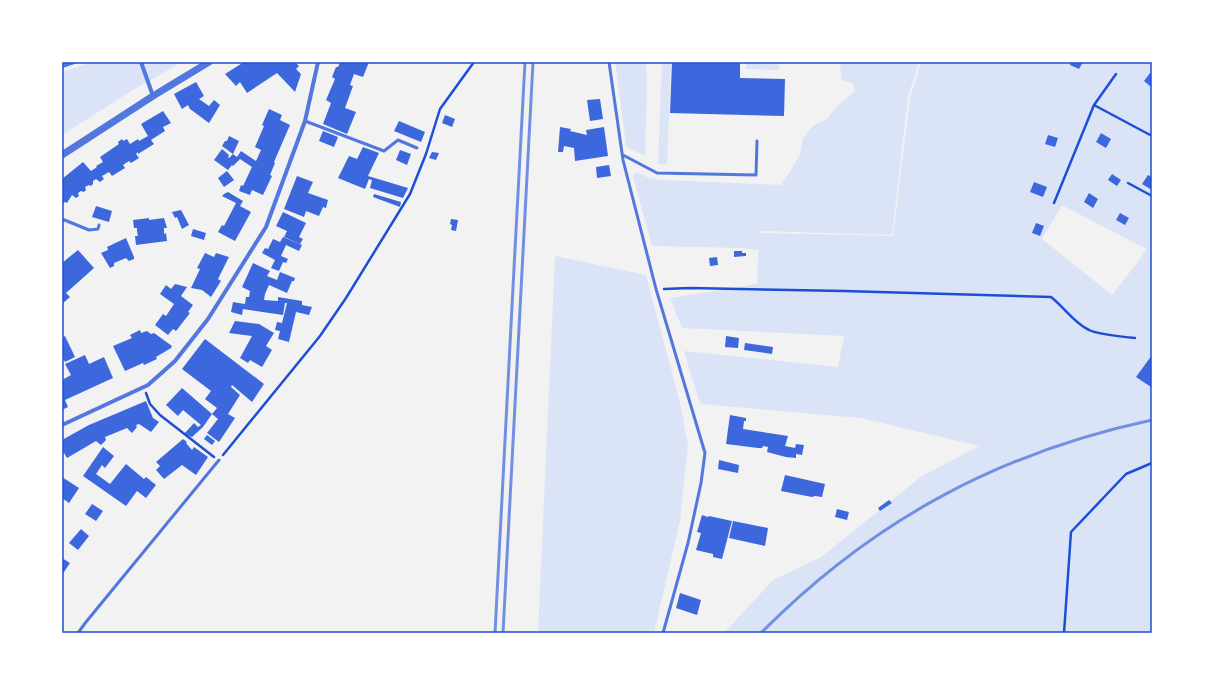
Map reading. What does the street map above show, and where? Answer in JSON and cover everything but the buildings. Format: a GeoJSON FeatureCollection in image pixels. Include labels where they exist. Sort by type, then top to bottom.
{"type":"FeatureCollection","features":[{"type":"Feature","properties":{"kind":"street"},"geometry":{"type":"LineString","coordinates":[[62,66],[74,62]]}},
{"type":"Feature","properties":{"kind":"street"},"geometry":{"type":"LineString","coordinates":[[141,62],[153,96]]}},
{"type":"Feature","properties":{"kind":"street"},"geometry":{"type":"LineString","coordinates":[[62,155],[153,96],[209,62]]}},
{"type":"Feature","properties":{"kind":"street"},"geometry":{"type":"LineString","coordinates":[[62,425],[144,387],[175,361],[208,319],[266,227],[305,120],[318,62]]}},
{"type":"Feature","properties":{"kind":"lane"},"geometry":{"type":"LineString","coordinates":[[609,62],[623,155],[656,289],[705,453],[701,483],[688,543],[663,633]]}},
{"type":"Feature","properties":{"kind":"lane"},"geometry":{"type":"LineString","coordinates":[[305,120],[384,151],[398,140],[417,148]]}},
{"type":"Feature","properties":{"kind":"lane"},"geometry":{"type":"LineString","coordinates":[[623,155],[657,173],[756,175],[757,141]]}},
{"type":"Feature","properties":{"kind":"lane"},"geometry":{"type":"LineString","coordinates":[[62,219],[89,230],[98,229],[99,225]]}},
{"type":"Feature","properties":{"kind":"lane"},"geometry":{"type":"LineString","coordinates":[[78,633],[219,460]]}},
{"type":"Feature","properties":{"kind":"path"},"geometry":{"type":"LineString","coordinates":[[144,387],[150,404],[160,415],[219,460],[320,336],[346,298],[410,194],[426,154],[440,109],[474,62]]}},
{"type":"Feature","properties":{"kind":"path"},"geometry":{"type":"LineString","coordinates":[[1054,203],[1094,105],[1116,74]]}},
{"type":"Feature","properties":{"kind":"path"},"geometry":{"type":"LineString","coordinates":[[1094,105],[1152,136]]}},
{"type":"Feature","properties":{"kind":"path"},"geometry":{"type":"LineString","coordinates":[[1128,183],[1152,196]]}},
{"type":"Feature","properties":{"kind":"path"},"geometry":{"type":"LineString","coordinates":[[656,289],[690,288],[813,290],[1051,297],[1061,305],[1076,322],[1090,331],[1135,338]]}},
{"type":"Feature","properties":{"kind":"path"},"geometry":{"type":"LineString","coordinates":[[1064,633],[1071,532],[1126,474],[1152,463]]}},
{"type":"Feature","properties":{"kind":"shaded area"},"geometry":{"type":"Polygon","coordinates":[[[93,62],[182,62],[133,90],[62,135],[62,72],[93,62]]]}},
{"type":"Feature","properties":{"kind":"shaded area"},"geometry":{"type":"Polygon","coordinates":[[[615,62],[646,62],[647,88],[645,156],[627,147],[626,144],[615,62]]]}},
{"type":"Feature","properties":{"kind":"shaded area"},"geometry":{"type":"Polygon","coordinates":[[[662,62],[671,62],[667,164],[658,164],[662,62]]]}},
{"type":"Feature","properties":{"kind":"shaded area"},"geometry":{"type":"Polygon","coordinates":[[[746,62],[779,62],[779,70],[746,69],[746,62]]]}},
{"type":"Feature","properties":{"kind":"shaded area"},"geometry":{"type":"Polygon","coordinates":[[[841,62],[919,62],[908,97],[892,235],[759,231],[759,233],[893,236],[910,98],[921,62],[1152,62],[1152,633],[724,633],[773,580],[821,557],[922,476],[979,446],[861,418],[700,404],[684,351],[838,367],[844,336],[682,328],[670,298],[757,284],[759,236],[758,250],[742,248],[652,246],[633,177],[636,172],[649,178],[662,180],[781,185],[800,154],[803,138],[810,129],[816,124],[827,119],[837,106],[855,91],[854,85],[850,82],[842,80],[841,62]],[[1062,205],[1042,239],[1112,295],[1146,249],[1062,205]]]}},
{"type":"Feature","properties":{"kind":"shaded area"},"geometry":{"type":"Polygon","coordinates":[[[555,256],[646,275],[680,403],[688,445],[680,521],[654,633],[538,633],[555,256]]]}},
{"type":"Feature","properties":{"kind":"railway"},"geometry":{"type":"LineString","coordinates":[[495,633],[525,62]]}},
{"type":"Feature","properties":{"kind":"railway"},"geometry":{"type":"LineString","coordinates":[[503,633],[533,62]]}},
{"type":"Feature","properties":{"kind":"railway"},"geometry":{"type":"LineString","coordinates":[[761,633],[803,593],[847,557],[893,525],[940,497],[990,472],[1042,451],[1096,434],[1152,420]]}}]}
